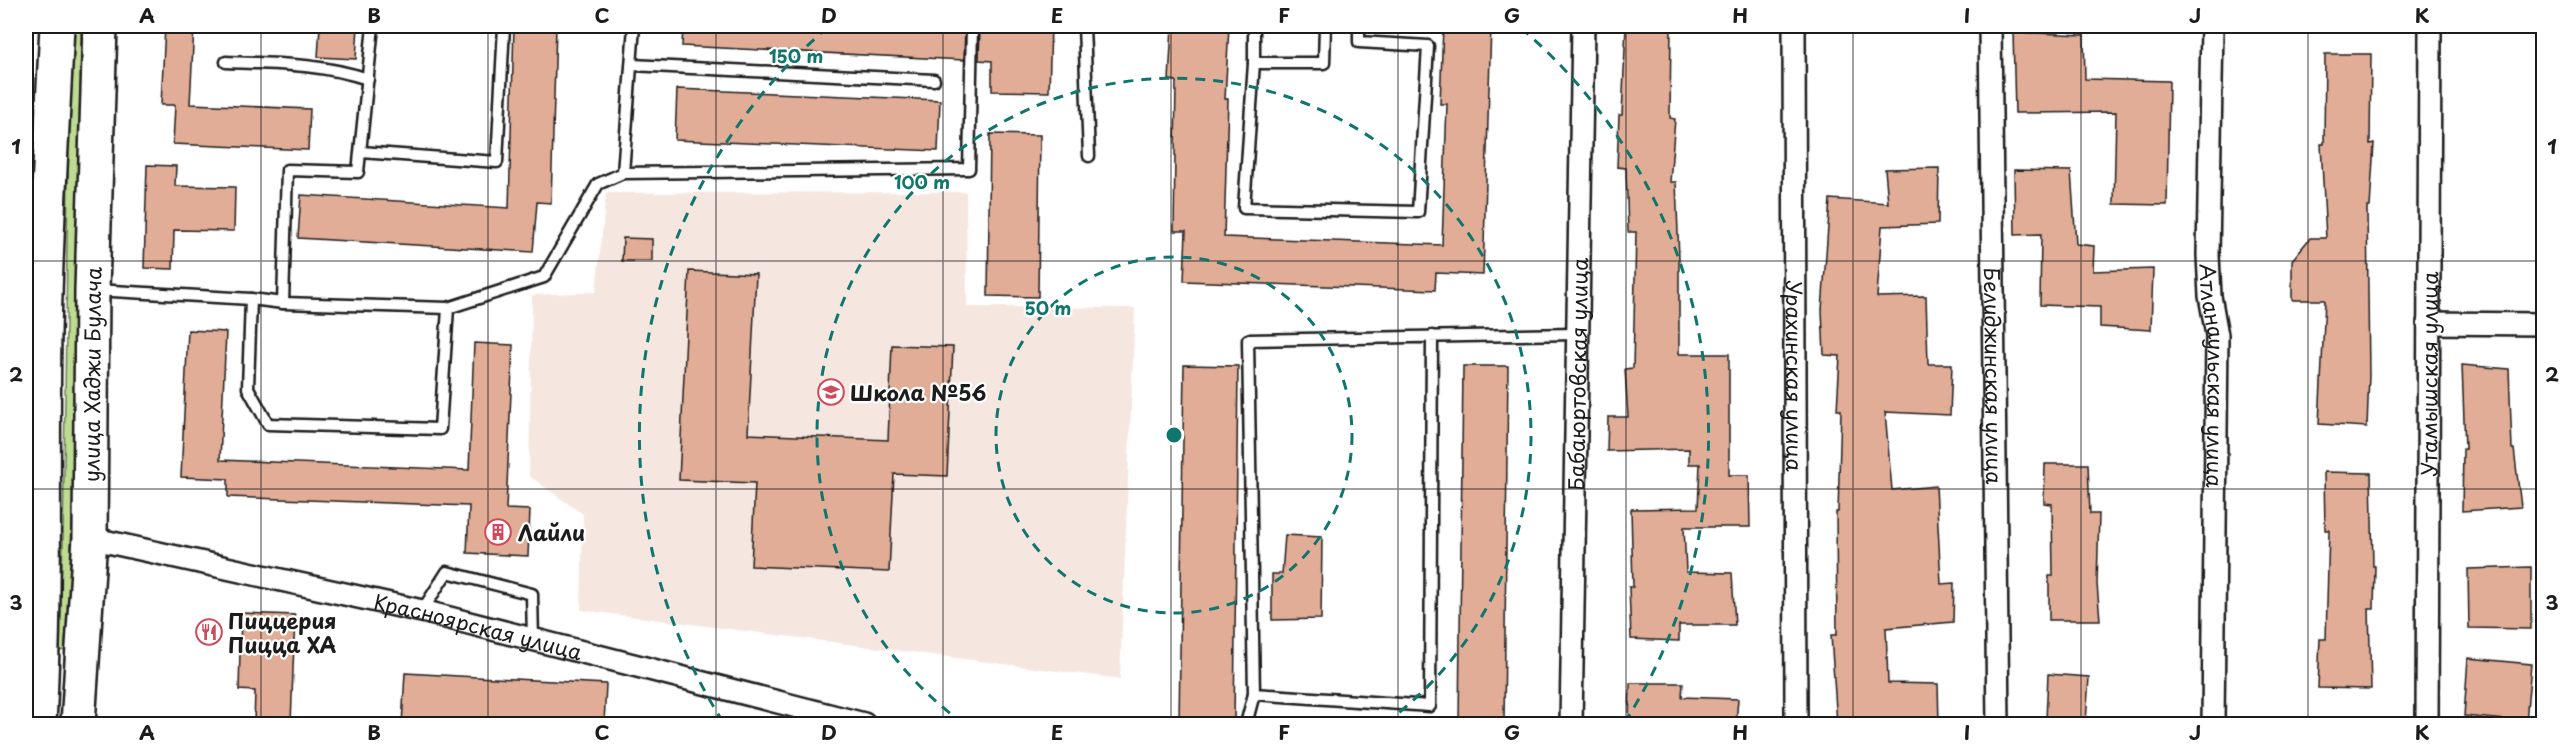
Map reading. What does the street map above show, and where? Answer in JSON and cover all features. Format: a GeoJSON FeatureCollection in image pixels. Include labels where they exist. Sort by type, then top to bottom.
{"type":"FeatureCollection","features":[{"type":"Feature","properties":{"kind":"main road"},"geometry":{"type":"LineString","coordinates":[[39,724],[42,668],[40,300],[57,26]]}},
{"type":"Feature","properties":{"kind":"main road","name":"улица Хаджи Булача"},"geometry":{"type":"LineString","coordinates":[[78,724],[90,538],[92,290],[100,26]]}},
{"type":"Feature","properties":{"kind":"main road"},"geometry":{"type":"LineString","coordinates":[[42,668],[83,668]]}},
{"type":"Feature","properties":{"kind":"street","name":"Бабаюртовская улица"},"geometry":{"type":"LineString","coordinates":[[1571,724],[1583,26]]}},
{"type":"Feature","properties":{"kind":"street","name":"Урахинская улица"},"geometry":{"type":"LineString","coordinates":[[1794,26],[1796,724]]}},
{"type":"Feature","properties":{"kind":"street","name":"Белиджинская улица"},"geometry":{"type":"LineString","coordinates":[[1990,26],[1998,724]]}},
{"type":"Feature","properties":{"kind":"street","name":"Атланаульская улица"},"geometry":{"type":"LineString","coordinates":[[2212,26],[2208,255],[2210,296],[2217,335],[2213,724]]}},
{"type":"Feature","properties":{"kind":"street","name":"Утамышская улица"},"geometry":{"type":"LineString","coordinates":[[2427,724],[2430,26]]}},
{"type":"Feature","properties":{"kind":"street"},"geometry":{"type":"LineString","coordinates":[[2428,323],[2544,324]]}},
{"type":"Feature","properties":{"kind":"street","name":"Красноярская улица"},"geometry":{"type":"LineString","coordinates":[[90,538],[422,611],[857,724]]}},
{"type":"Feature","properties":{"kind":"lane"},"geometry":{"type":"LineString","coordinates":[[283,303],[287,170],[358,172],[373,26]]}},
{"type":"Feature","properties":{"kind":"lane"},"geometry":{"type":"LineString","coordinates":[[361,152],[497,162],[504,26]]}},
{"type":"Feature","properties":{"kind":"lane"},"geometry":{"type":"LineString","coordinates":[[623,174],[634,26]]}},
{"type":"Feature","properties":{"kind":"lane"},"geometry":{"type":"LineString","coordinates":[[92,290],[251,299],[283,303],[448,308],[544,277],[598,184],[623,174],[969,169],[972,26]]}},
{"type":"Feature","properties":{"kind":"lane"},"geometry":{"type":"LineString","coordinates":[[1084,26],[1089,156]]}},
{"type":"Feature","properties":{"kind":"lane"},"geometry":{"type":"LineString","coordinates":[[1254,26],[1254,63],[1244,208],[1418,212],[1428,46],[1359,42],[1359,26]]}},
{"type":"Feature","properties":{"kind":"lane"},"geometry":{"type":"LineString","coordinates":[[1254,63],[1324,63],[1325,26]]}},
{"type":"Feature","properties":{"kind":"lane"},"geometry":{"type":"LineString","coordinates":[[226,63],[303,64],[338,69],[368,79]]}},
{"type":"Feature","properties":{"kind":"lane"},"geometry":{"type":"LineString","coordinates":[[632,64],[934,80]]}},
{"type":"Feature","properties":{"kind":"lane"},"geometry":{"type":"LineString","coordinates":[[251,299],[248,388],[268,424],[440,429],[448,308]]}},
{"type":"Feature","properties":{"kind":"lane"},"geometry":{"type":"LineString","coordinates":[[1246,724],[1254,694],[1248,340],[1576,334]]}},
{"type":"Feature","properties":{"kind":"lane"},"geometry":{"type":"LineString","coordinates":[[1254,694],[1430,706],[1432,336]]}},
{"type":"Feature","properties":{"kind":"lane"},"geometry":{"type":"LineString","coordinates":[[422,611],[447,572],[522,591],[532,594],[534,641]]}},
{"type":"Feature","properties":{"kind":"shaded area","name":"Школа №56"},"geometry":{"type":"Polygon","coordinates":[[[966,192],[967,307],[1135,308],[1120,679],[581,610],[583,514],[529,476],[532,295],[596,292],[606,193],[966,192]]]}},
{"type":"Feature","properties":{"kind":"green space"},"geometry":{"type":"Polygon","coordinates":[[[70,26],[81,26],[77,386],[67,650],[57,651],[63,547],[70,26]]]}},
{"type":"Feature","properties":{"kind":"building"},"geometry":{"type":"Polygon","coordinates":[[[165,26],[194,26],[190,104],[310,109],[308,150],[173,144],[175,105],[161,105],[165,26]]]}},
{"type":"Feature","properties":{"kind":"building"},"geometry":{"type":"Polygon","coordinates":[[[320,26],[358,26],[356,59],[318,57],[320,26]]]}},
{"type":"Feature","properties":{"kind":"building"},"geometry":{"type":"Polygon","coordinates":[[[514,26],[556,26],[551,203],[537,202],[533,252],[298,238],[301,195],[509,208],[514,26]]]}},
{"type":"Feature","properties":{"kind":"building"},"geometry":{"type":"Polygon","coordinates":[[[683,26],[965,26],[964,60],[682,46],[683,26]]]}},
{"type":"Feature","properties":{"kind":"building"},"geometry":{"type":"Polygon","coordinates":[[[980,26],[1051,26],[1049,92],[992,91],[992,61],[979,60],[980,26]]]}},
{"type":"Feature","properties":{"kind":"building"},"geometry":{"type":"Polygon","coordinates":[[[1172,26],[1229,26],[1225,99],[1228,99],[1224,237],[1442,245],[1447,104],[1440,104],[1443,26],[1491,26],[1483,275],[1436,273],[1435,290],[1184,281],[1186,231],[1174,231],[1176,81],[1169,80],[1172,26]]]}},
{"type":"Feature","properties":{"kind":"building"},"geometry":{"type":"Polygon","coordinates":[[[1626,26],[1671,26],[1670,118],[1675,119],[1670,182],[1676,182],[1679,354],[1729,354],[1729,475],[1749,475],[1750,527],[1684,527],[1686,572],[1732,573],[1735,625],[1679,625],[1679,641],[1631,639],[1629,587],[1633,587],[1631,509],[1698,508],[1700,464],[1689,464],[1689,449],[1607,451],[1608,417],[1628,417],[1625,369],[1633,368],[1636,232],[1628,232],[1626,168],[1617,167],[1626,26]]]}},
{"type":"Feature","properties":{"kind":"building"},"geometry":{"type":"Polygon","coordinates":[[[2013,32],[2084,35],[2085,79],[2169,81],[2167,205],[2114,204],[2116,112],[2015,113],[2013,32]]]}},
{"type":"Feature","properties":{"kind":"building"},"geometry":{"type":"Polygon","coordinates":[[[2325,54],[2371,54],[2370,144],[2374,143],[2370,207],[2367,207],[2369,375],[2367,427],[2319,424],[2325,300],[2292,300],[2292,260],[2310,238],[2326,238],[2321,144],[2324,144],[2325,54]]]}},
{"type":"Feature","properties":{"kind":"building"},"geometry":{"type":"Polygon","coordinates":[[[677,89],[940,100],[938,151],[675,140],[677,89]]]}},
{"type":"Feature","properties":{"kind":"building"},"geometry":{"type":"Polygon","coordinates":[[[990,134],[1040,135],[1038,297],[988,296],[990,134]]]}},
{"type":"Feature","properties":{"kind":"building"},"geometry":{"type":"Polygon","coordinates":[[[147,165],[176,166],[175,186],[235,187],[234,231],[174,230],[173,269],[144,268],[147,165]]]}},
{"type":"Feature","properties":{"kind":"building"},"geometry":{"type":"Polygon","coordinates":[[[1939,168],[1938,224],[1882,226],[1877,297],[1926,296],[1928,364],[1952,364],[1950,415],[1885,412],[1892,490],[1936,486],[1941,584],[1954,583],[1953,622],[1886,628],[1888,683],[1938,684],[1939,724],[1837,724],[1831,635],[1837,635],[1836,512],[1838,512],[1841,410],[1837,410],[1840,356],[1824,355],[1822,310],[1830,199],[1888,203],[1885,169],[1939,168]]]}},
{"type":"Feature","properties":{"kind":"building"},"geometry":{"type":"Polygon","coordinates":[[[2014,170],[2071,171],[2076,244],[2094,246],[2093,271],[2153,269],[2151,330],[2100,327],[2100,307],[2040,305],[2041,234],[2015,235],[2014,170]]]}},
{"type":"Feature","properties":{"kind":"building"},"geometry":{"type":"Polygon","coordinates":[[[623,238],[652,239],[652,261],[622,261],[623,238]]]}},
{"type":"Feature","properties":{"kind":"building"},"geometry":{"type":"Polygon","coordinates":[[[689,271],[756,274],[748,434],[888,440],[892,345],[953,347],[947,476],[894,474],[889,572],[751,566],[755,483],[679,480],[689,271]]]}},
{"type":"Feature","properties":{"kind":"building"},"geometry":{"type":"Polygon","coordinates":[[[188,330],[226,332],[220,460],[469,470],[474,343],[513,345],[506,509],[530,510],[528,556],[467,553],[469,506],[228,497],[228,479],[181,477],[188,330]]]}},
{"type":"Feature","properties":{"kind":"building"},"geometry":{"type":"Polygon","coordinates":[[[1184,365],[1238,366],[1234,724],[1179,724],[1184,365]]]}},
{"type":"Feature","properties":{"kind":"building"},"geometry":{"type":"Polygon","coordinates":[[[2462,365],[2509,369],[2512,449],[2514,449],[2521,507],[2462,511],[2463,449],[2465,449],[2462,365]]]}},
{"type":"Feature","properties":{"kind":"building"},"geometry":{"type":"Polygon","coordinates":[[[1463,366],[1508,366],[1504,724],[1459,724],[1463,366]]]}},
{"type":"Feature","properties":{"kind":"building"},"geometry":{"type":"Polygon","coordinates":[[[2045,464],[2088,464],[2090,514],[2099,514],[2097,584],[2100,620],[2049,620],[2049,576],[2053,576],[2052,504],[2044,503],[2045,464]]]}},
{"type":"Feature","properties":{"kind":"building"},"geometry":{"type":"Polygon","coordinates":[[[2324,472],[2371,473],[2373,566],[2375,566],[2374,609],[2369,609],[2371,689],[2318,688],[2320,639],[2326,639],[2329,530],[2325,530],[2324,472]]]}},
{"type":"Feature","properties":{"kind":"building"},"geometry":{"type":"Polygon","coordinates":[[[1285,535],[1322,537],[1321,619],[1272,620],[1272,574],[1282,574],[1285,535]]]}},
{"type":"Feature","properties":{"kind":"building"},"geometry":{"type":"Polygon","coordinates":[[[2531,567],[2531,629],[2469,628],[2468,569],[2531,567]]]}},
{"type":"Feature","properties":{"kind":"building"},"geometry":{"type":"Polygon","coordinates":[[[241,613],[295,615],[291,724],[254,724],[255,691],[239,690],[241,613]]]}},
{"type":"Feature","properties":{"kind":"building"},"geometry":{"type":"Polygon","coordinates":[[[2468,658],[2531,664],[2526,722],[2464,716],[2468,658]]]}},
{"type":"Feature","properties":{"kind":"building"},"geometry":{"type":"Polygon","coordinates":[[[405,673],[606,684],[604,724],[402,724],[405,673]]]}},
{"type":"Feature","properties":{"kind":"building"},"geometry":{"type":"Polygon","coordinates":[[[2048,674],[2089,677],[2086,722],[2046,720],[2048,674]]]}},
{"type":"Feature","properties":{"kind":"building"},"geometry":{"type":"Polygon","coordinates":[[[1630,683],[1683,683],[1682,697],[1738,699],[1736,724],[1629,724],[1630,683]]]}},
{"type":"Feature","properties":{"kind":"place","name":"Школа №56"},"geometry":{"type":"Point","coordinates":[831,392]}},
{"type":"Feature","properties":{"kind":"place","name":"Лайли"},"geometry":{"type":"Point","coordinates":[498,532]}},
{"type":"Feature","properties":{"kind":"place","name":"Пиццерия Пицца ХА"},"geometry":{"type":"Point","coordinates":[209,632]}}]}
